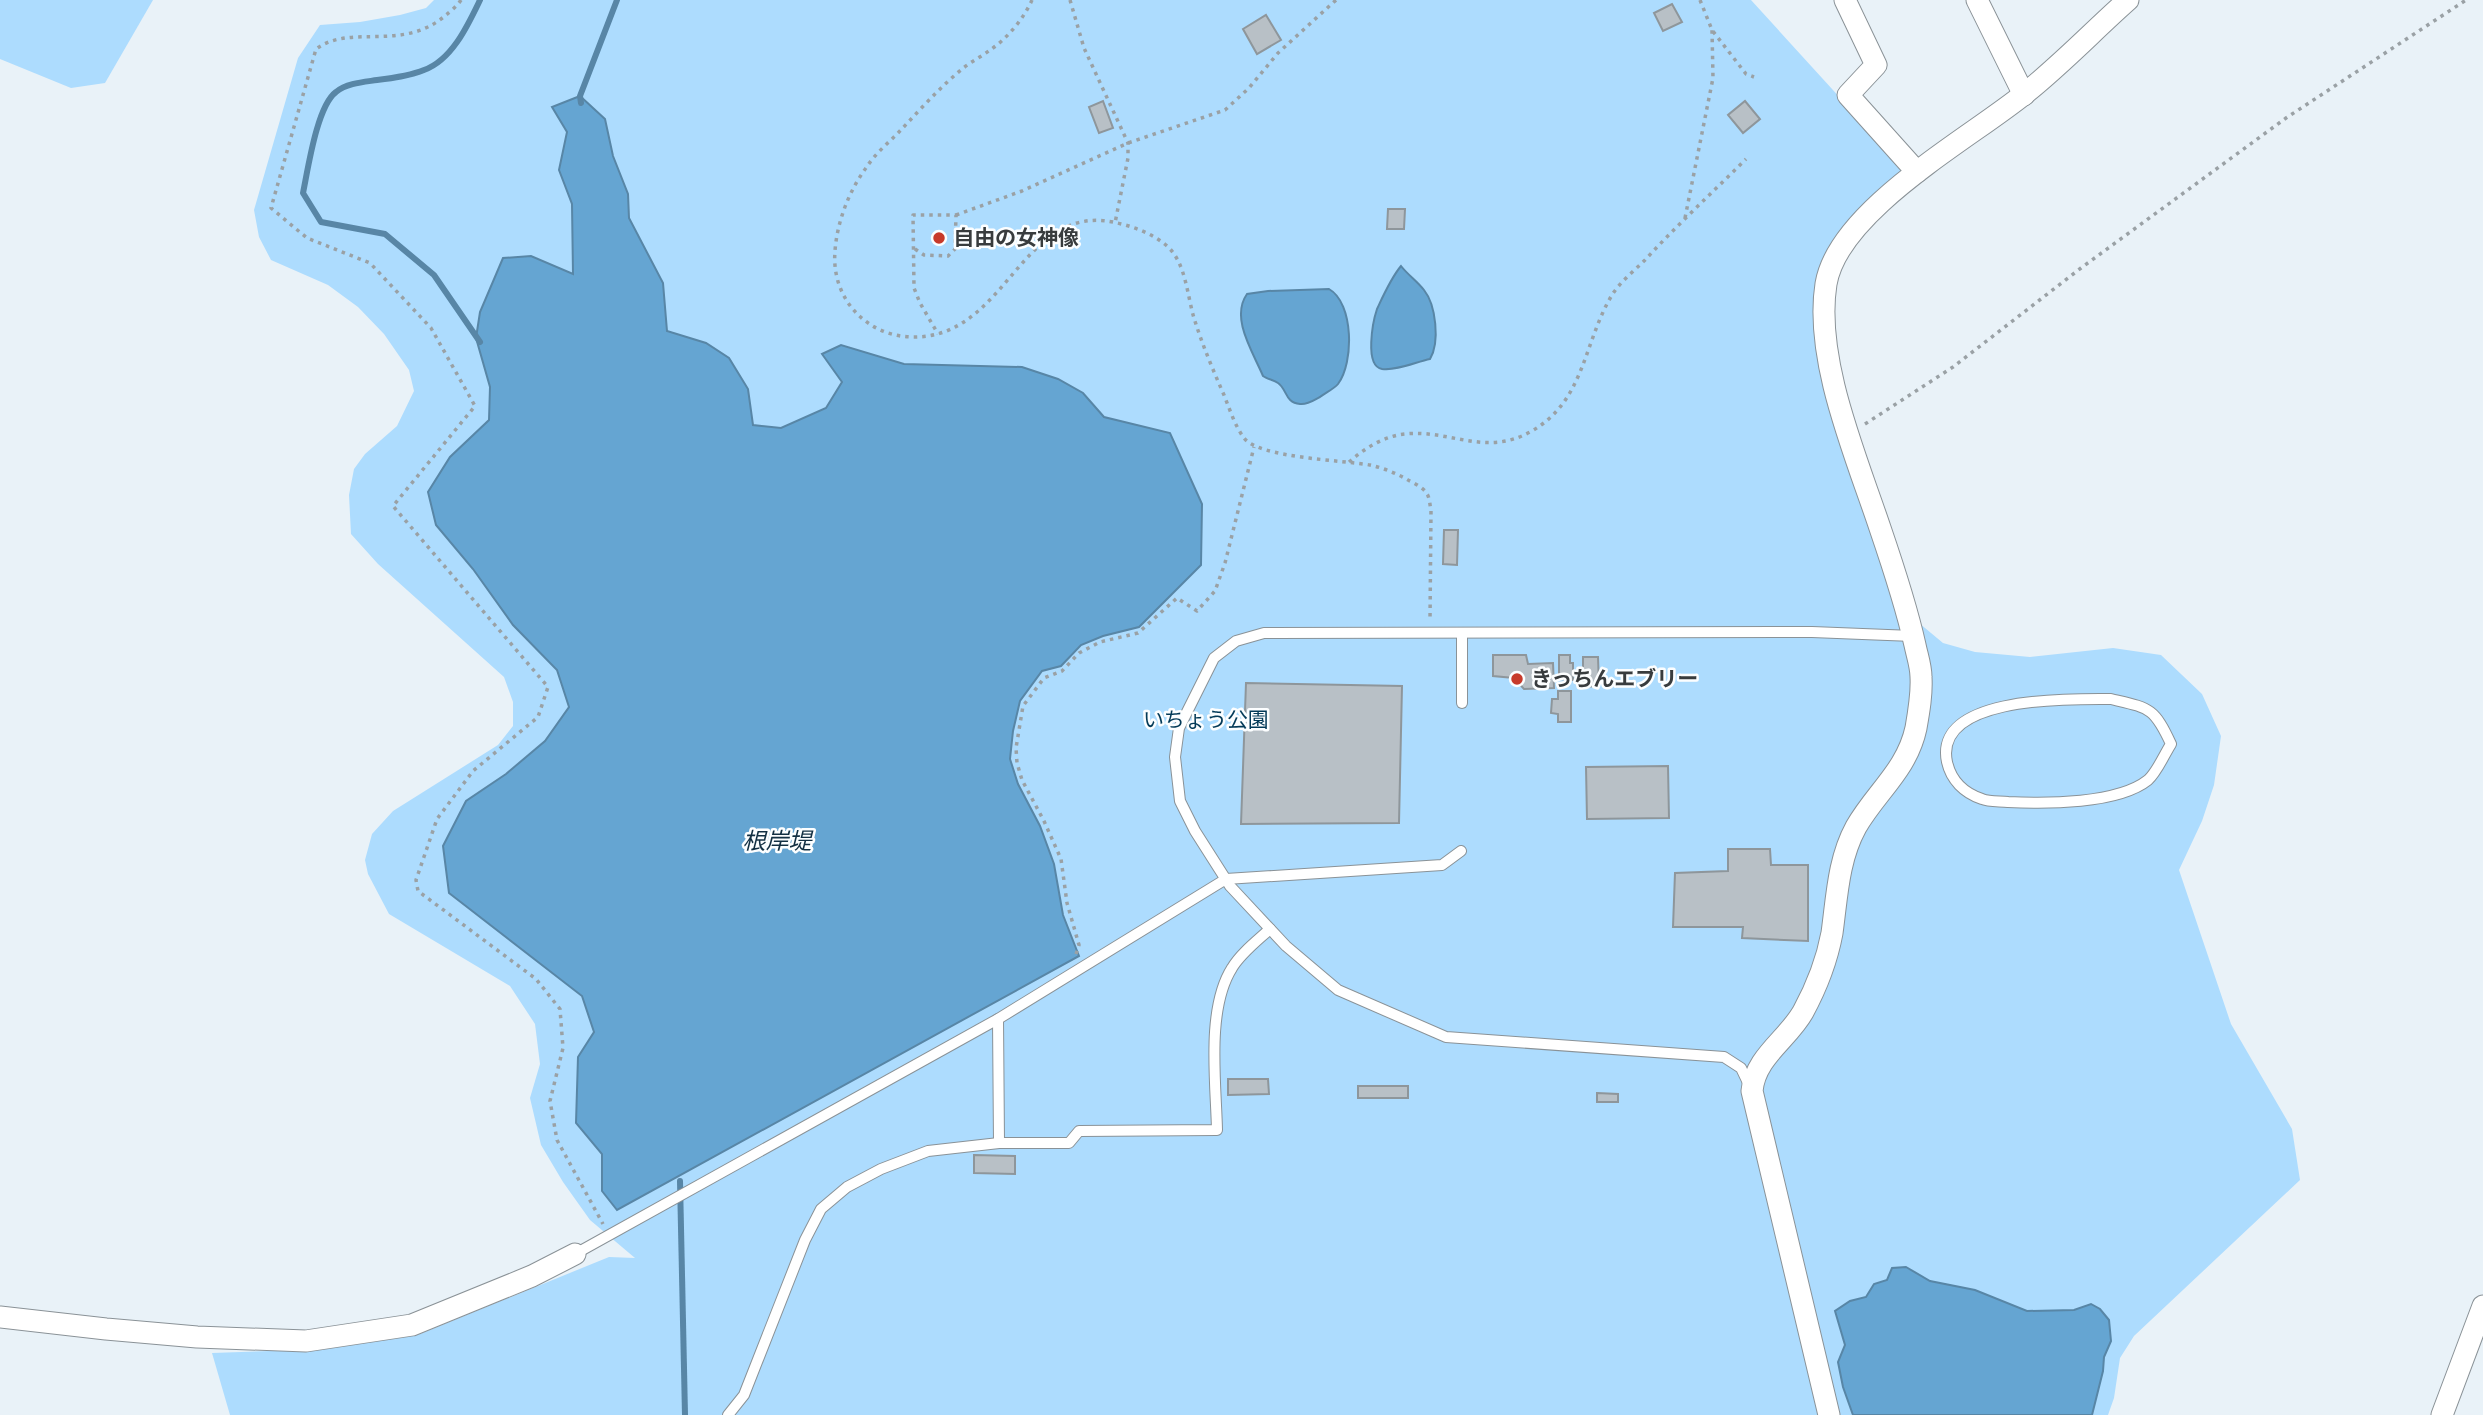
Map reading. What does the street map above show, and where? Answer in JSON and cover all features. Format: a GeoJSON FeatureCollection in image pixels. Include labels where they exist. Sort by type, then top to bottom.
{"type":"FeatureCollection","features":[{"type":"Feature","properties":{"kind":"street"},"geometry":{"type":"LineString","coordinates":[[1845,0],[1876,65],[1849,95],[1917,172]]}},
{"type":"Feature","properties":{"kind":"street"},"geometry":{"type":"LineString","coordinates":[[1977,0],[2024,95]]}},
{"type":"Feature","properties":{"kind":"street"},"geometry":{"type":"LineString","coordinates":[[1829,1415],[1752,1091],[1753,1076],[1762,1060],[1781,1041],[1802,1013],[1819,979],[1831,936],[1838,883],[1846,850],[1857,826],[1903,763],[1915,732],[1921,700],[1921,674],[1902,596],[1830,368],[1824,335],[1826,281],[1833,261],[1865,215],[1917,172],[2024,95],[2121,3]]}},
{"type":"Feature","properties":{"kind":"street"},"geometry":{"type":"LineString","coordinates":[[0,1317],[132,1332],[306,1341],[412,1325],[531,1276],[575,1254]]}},
{"type":"Feature","properties":{"kind":"street"},"geometry":{"type":"LineString","coordinates":[[2442,1415],[2483,1306]]}},
{"type":"Feature","properties":{"kind":"lane"},"geometry":{"type":"LineString","coordinates":[[1752,1091],[1741,1069],[1724,1057],[1446,1037],[1338,990],[1270,929],[1226,879],[1195,831],[1180,801],[1175,757],[1179,728],[1214,658],[1236,641],[1264,633],[1812,632],[1913,636]]}},
{"type":"Feature","properties":{"kind":"lane"},"geometry":{"type":"LineString","coordinates":[[1462,633],[1462,703]]}},
{"type":"Feature","properties":{"kind":"lane"},"geometry":{"type":"LineString","coordinates":[[2111,699],[2148,708],[2161,723],[2171,744],[2149,779],[2124,792],[2054,804],[1983,800],[1956,783],[1947,761],[1947,744],[1959,724],[1984,712],[2035,700],[2111,699]]}},
{"type":"Feature","properties":{"kind":"lane"},"geometry":{"type":"LineString","coordinates":[[575,1254],[998,1019],[1226,879],[1443,865],[1461,851]]}},
{"type":"Feature","properties":{"kind":"lane"},"geometry":{"type":"LineString","coordinates":[[728,1415],[744,1395],[800,1252],[821,1209],[847,1187],[881,1169],[928,1151],[999,1143],[1069,1143],[1079,1131],[1217,1130],[1216,1010],[1222,987],[1233,966],[1270,929]]}},
{"type":"Feature","properties":{"kind":"lane"},"geometry":{"type":"LineString","coordinates":[[998,1019],[999,1143]]}},
{"type":"Feature","properties":{"kind":"path"},"geometry":{"type":"LineString","coordinates":[[461,0],[433,27],[410,35],[328,40],[316,49],[271,208],[307,237],[370,263],[430,328],[475,406],[393,506],[548,687],[538,717],[473,771],[437,819],[416,880],[418,891],[536,979],[560,1009],[563,1048],[550,1101],[557,1140],[605,1228]]}},
{"type":"Feature","properties":{"kind":"path"},"geometry":{"type":"LineString","coordinates":[[1031,0],[1014,27],[993,48],[962,68],[866,167],[849,197],[839,226],[835,252],[838,279],[855,313],[866,324],[895,336],[939,334],[966,322],[984,308],[1012,274],[1050,236],[1066,226],[1088,222],[1115,223],[1141,230],[1170,248],[1181,267],[1207,356],[1245,440],[1254,447],[1271,452],[1349,462],[1394,472],[1427,494],[1431,512],[1430,633]]}},
{"type":"Feature","properties":{"kind":"path"},"geometry":{"type":"LineString","coordinates":[[1070,0],[1084,48],[1128,143],[1128,158],[1115,223]]}},
{"type":"Feature","properties":{"kind":"path"},"geometry":{"type":"LineString","coordinates":[[939,334],[914,288],[913,215],[956,215],[1022,191],[1128,143],[1225,110],[1249,88],[1278,53],[1336,0]]}},
{"type":"Feature","properties":{"kind":"path"},"geometry":{"type":"LineString","coordinates":[[1700,0],[1712,30],[1746,74],[1754,77]]}},
{"type":"Feature","properties":{"kind":"path"},"geometry":{"type":"LineString","coordinates":[[1849,434],[1953,367],[2081,268],[2286,118],[2466,0]]}},
{"type":"Feature","properties":{"kind":"path"},"geometry":{"type":"LineString","coordinates":[[1684,221],[1713,78],[1712,30]]}},
{"type":"Feature","properties":{"kind":"path"},"geometry":{"type":"LineString","coordinates":[[1349,462],[1363,450],[1384,439],[1403,434],[1422,433],[1465,442],[1489,443],[1513,440],[1531,432],[1563,405],[1575,386],[1613,293],[1746,159]]}},
{"type":"Feature","properties":{"kind":"path"},"geometry":{"type":"LineString","coordinates":[[915,249],[924,255],[948,256],[955,250],[956,215]]}},
{"type":"Feature","properties":{"kind":"path"},"geometry":{"type":"LineString","coordinates":[[1075,957],[1079,945],[1067,903],[1061,859],[1022,780],[1017,763],[1016,748],[1023,706],[1044,678],[1062,671],[1079,653],[1100,642],[1138,633],[1177,598],[1197,611],[1215,592],[1225,563],[1254,447]]}},
{"type":"Feature","properties":{"kind":"green space"},"geometry":{"type":"Polygon","coordinates":[[[0,0],[153,0],[105,83],[71,88],[0,59],[0,0]]]}},
{"type":"Feature","properties":{"kind":"green space","name":"いちょう公園"},"geometry":{"type":"Polygon","coordinates":[[[434,0],[1751,0],[1905,169],[1855,216],[1823,261],[1817,288],[1895,603],[1943,643],[1975,652],[2030,657],[2113,648],[2161,655],[2202,694],[2221,736],[2214,785],[2202,821],[2179,870],[2231,1024],[2292,1129],[2300,1180],[2134,1336],[2120,1358],[2114,1398],[2108,1415],[230,1415],[212,1353],[301,1350],[420,1334],[609,1257],[635,1258],[590,1220],[541,1145],[530,1098],[540,1064],[535,1024],[510,986],[389,914],[368,874],[365,860],[372,834],[393,811],[498,745],[513,726],[513,702],[504,677],[378,564],[351,534],[349,495],[354,469],[365,454],[397,426],[414,391],[409,370],[384,334],[358,307],[328,285],[271,260],[259,237],[254,210],[298,58],[320,25],[400,15],[426,8],[434,0]]]}},
{"type":"Feature","properties":{"kind":"water","name":"根岸堤"},"geometry":{"type":"Polygon","coordinates":[[[580,96],[605,119],[613,156],[628,194],[629,218],[663,283],[667,331],[706,343],[729,358],[748,389],[753,425],[781,428],[826,408],[842,382],[822,354],[841,345],[904,364],[1022,367],[1058,379],[1083,393],[1104,417],[1170,433],[1202,504],[1201,565],[1139,627],[1081,645],[1061,666],[1042,671],[1020,701],[1010,759],[1018,784],[1040,826],[1054,864],[1063,915],[1079,956],[617,1210],[602,1191],[602,1154],[576,1123],[578,1057],[594,1032],[582,996],[449,893],[443,846],[466,801],[506,774],[545,741],[569,707],[557,670],[513,625],[473,569],[436,525],[428,492],[450,457],[489,420],[490,387],[476,338],[480,312],[503,258],[531,256],[573,274],[572,204],[559,170],[567,132],[552,107],[580,96]]]}},
{"type":"Feature","properties":{"kind":"water"},"geometry":{"type":"Polygon","coordinates":[[[1401,266],[1428,297],[1434,314],[1435,343],[1430,359],[1400,368],[1382,369],[1376,366],[1371,352],[1374,323],[1382,298],[1401,266]]]}},
{"type":"Feature","properties":{"kind":"water"},"geometry":{"type":"Polygon","coordinates":[[[1329,289],[1337,296],[1347,320],[1347,362],[1334,388],[1308,403],[1295,403],[1278,383],[1263,376],[1245,335],[1242,303],[1247,294],[1329,289]]]}},
{"type":"Feature","properties":{"kind":"water"},"geometry":{"type":"Polygon","coordinates":[[[1906,1267],[1930,1281],[1975,1290],[2027,1311],[2074,1310],[2091,1304],[2100,1309],[2109,1320],[2111,1341],[2104,1357],[2092,1415],[1853,1415],[1838,1362],[1845,1345],[1835,1311],[1850,1301],[1866,1297],[1874,1284],[1887,1280],[1892,1268],[1906,1267]]]}},
{"type":"Feature","properties":{"kind":"building"},"geometry":{"type":"Polygon","coordinates":[[[1672,4],[1682,22],[1663,31],[1654,13],[1672,4]]]}},
{"type":"Feature","properties":{"kind":"building"},"geometry":{"type":"Polygon","coordinates":[[[1266,15],[1281,40],[1257,54],[1243,29],[1266,15]]]}},
{"type":"Feature","properties":{"kind":"building"},"geometry":{"type":"Polygon","coordinates":[[[1103,101],[1113,128],[1099,133],[1089,107],[1103,101]]]}},
{"type":"Feature","properties":{"kind":"building"},"geometry":{"type":"Polygon","coordinates":[[[1745,101],[1760,119],[1743,133],[1728,115],[1745,101]]]}},
{"type":"Feature","properties":{"kind":"building"},"geometry":{"type":"Polygon","coordinates":[[[1388,209],[1405,209],[1404,229],[1387,229],[1388,209]]]}},
{"type":"Feature","properties":{"kind":"building"},"geometry":{"type":"Polygon","coordinates":[[[1444,530],[1458,530],[1457,565],[1443,564],[1444,530]]]}},
{"type":"Feature","properties":{"kind":"building"},"geometry":{"type":"Polygon","coordinates":[[[1493,655],[1526,655],[1528,664],[1553,663],[1554,688],[1524,689],[1514,678],[1493,676],[1493,655]]]}},
{"type":"Feature","properties":{"kind":"building"},"geometry":{"type":"Polygon","coordinates":[[[1559,655],[1570,655],[1573,680],[1559,679],[1559,655]]]}},
{"type":"Feature","properties":{"kind":"building"},"geometry":{"type":"Polygon","coordinates":[[[1583,657],[1598,657],[1599,686],[1583,687],[1583,657]]]}},
{"type":"Feature","properties":{"kind":"building"},"geometry":{"type":"Polygon","coordinates":[[[1246,683],[1402,686],[1399,823],[1241,824],[1246,683]]]}},
{"type":"Feature","properties":{"kind":"building"},"geometry":{"type":"Polygon","coordinates":[[[1558,691],[1571,691],[1571,722],[1558,722],[1558,714],[1551,713],[1552,699],[1558,699],[1558,691]]]}},
{"type":"Feature","properties":{"kind":"building"},"geometry":{"type":"Polygon","coordinates":[[[1668,766],[1669,818],[1587,819],[1586,767],[1668,766]]]}},
{"type":"Feature","properties":{"kind":"building"},"geometry":{"type":"Polygon","coordinates":[[[1728,849],[1770,849],[1771,865],[1808,865],[1808,941],[1742,938],[1743,927],[1673,927],[1675,873],[1728,871],[1728,849]]]}},
{"type":"Feature","properties":{"kind":"building"},"geometry":{"type":"Polygon","coordinates":[[[1228,1079],[1268,1079],[1269,1094],[1228,1095],[1228,1079]]]}},
{"type":"Feature","properties":{"kind":"building"},"geometry":{"type":"Polygon","coordinates":[[[1358,1086],[1408,1086],[1408,1098],[1358,1098],[1358,1086]]]}},
{"type":"Feature","properties":{"kind":"building"},"geometry":{"type":"Polygon","coordinates":[[[1597,1093],[1618,1094],[1618,1102],[1597,1102],[1597,1093]]]}},
{"type":"Feature","properties":{"kind":"building"},"geometry":{"type":"Polygon","coordinates":[[[974,1155],[1015,1156],[1015,1174],[974,1173],[974,1155]]]}},
{"type":"Feature","properties":{"kind":"waterway"},"geometry":{"type":"LineString","coordinates":[[480,0],[458,41],[434,65],[407,75],[350,85],[340,89],[329,99],[319,124],[303,193],[321,222],[385,234],[434,275],[480,342]]}},
{"type":"Feature","properties":{"kind":"waterway"},"geometry":{"type":"LineString","coordinates":[[581,103],[580,96],[617,0]]}},
{"type":"Feature","properties":{"kind":"waterway"},"geometry":{"type":"LineString","coordinates":[[680,1181],[685,1415]]}},
{"type":"Feature","properties":{"kind":"place","name":"自由の女神像"},"geometry":{"type":"Point","coordinates":[939,238]}},
{"type":"Feature","properties":{"kind":"place","name":"きっちんエブリー"},"geometry":{"type":"Point","coordinates":[1517,679]}}]}
